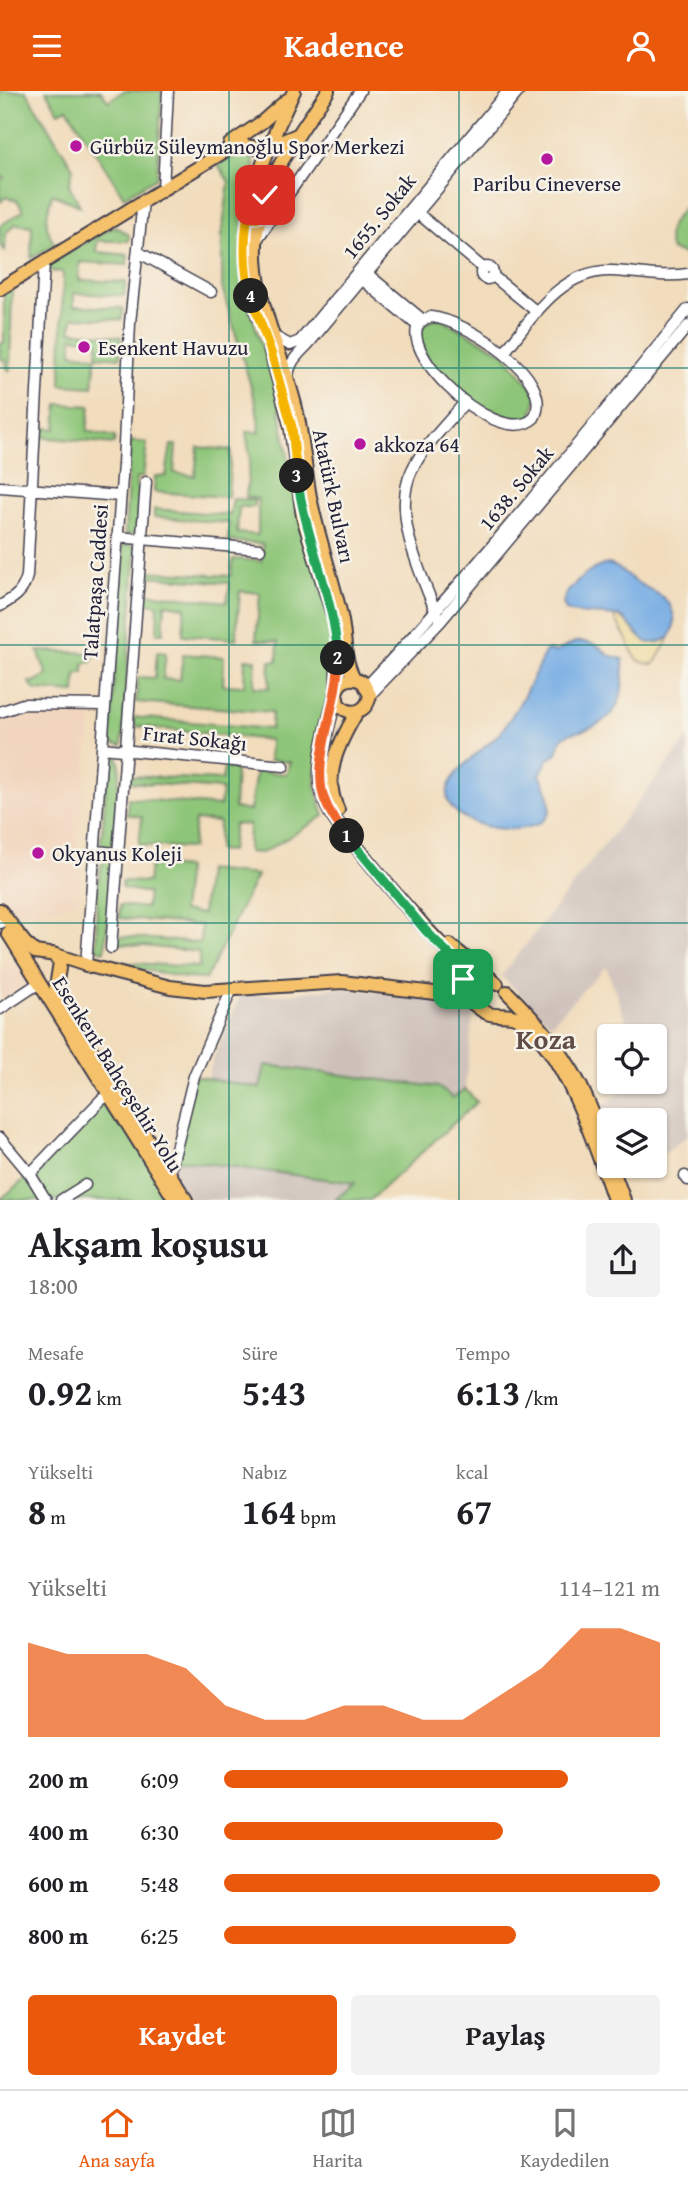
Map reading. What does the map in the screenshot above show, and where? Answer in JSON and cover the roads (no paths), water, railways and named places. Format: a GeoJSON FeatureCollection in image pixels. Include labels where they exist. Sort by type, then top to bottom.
{"type":"FeatureCollection","features":[{"type":"Feature","properties":{"kind":"main road","name":"Atatürk Bulvarı"},"geometry":{"type":"LineString","coordinates":[[328,91],[281,162],[253,218],[259,286],[298,415],[311,500],[344,628],[347,663],[354,678]]}},
{"type":"Feature","properties":{"kind":"main road"},"geometry":{"type":"LineString","coordinates":[[163,189],[262,122],[293,93]]}},
{"type":"Feature","properties":{"kind":"main road","name":"Atatürk Bulvarı"},"geometry":{"type":"LineString","coordinates":[[293,93],[260,173],[253,218],[245,244],[249,289],[282,356],[303,517],[332,610],[338,648],[336,691],[322,767],[323,795],[330,811],[426,931],[462,967],[492,988]]}},
{"type":"Feature","properties":{"kind":"main road"},"geometry":{"type":"LineString","coordinates":[[0,289],[230,148],[240,145],[253,149],[270,148],[299,134]]}},
{"type":"Feature","properties":{"kind":"main road"},"geometry":{"type":"LineString","coordinates":[[253,149],[259,157],[260,173]]}},
{"type":"Feature","properties":{"kind":"main road"},"geometry":{"type":"LineString","coordinates":[[354,678],[368,690],[366,706],[357,712],[342,708],[338,704],[336,691],[344,681],[354,678]]}},
{"type":"Feature","properties":{"kind":"main road","name":"Atatürk Bulvarı"},"geometry":{"type":"LineString","coordinates":[[357,712],[342,738],[332,766],[332,790],[337,809],[423,916],[492,988],[555,1043],[597,1134]]}},
{"type":"Feature","properties":{"kind":"main road","name":"Esenkent Bahçeşehir Yolu"},"geometry":{"type":"LineString","coordinates":[[0,920],[37,952],[52,954],[60,961],[56,987],[58,997],[174,1200]]}},
{"type":"Feature","properties":{"kind":"main road","name":"Esenkent Bahçeşehir Yolu"},"geometry":{"type":"LineString","coordinates":[[0,920],[112,1093],[170,1173],[186,1200]]}},
{"type":"Feature","properties":{"kind":"main road","name":"Esenkent Bahçeşehir Yolu"},"geometry":{"type":"LineString","coordinates":[[30,967],[31,959],[37,952]]}},
{"type":"Feature","properties":{"kind":"main road"},"geometry":{"type":"LineString","coordinates":[[52,954],[170,987],[195,990],[342,982],[449,994],[470,994],[492,988]]}},
{"type":"Feature","properties":{"kind":"main road"},"geometry":{"type":"LineString","coordinates":[[59,969],[86,965]]}},
{"type":"Feature","properties":{"kind":"main road","name":"Esenkent Bahçeşehir Yolu"},"geometry":{"type":"LineString","coordinates":[[30,967],[42,974],[59,969]]}},
{"type":"Feature","properties":{"kind":"main road"},"geometry":{"type":"LineString","coordinates":[[449,994],[461,986],[464,977],[462,967]]}},
{"type":"Feature","properties":{"kind":"main road"},"geometry":{"type":"LineString","coordinates":[[482,1009],[478,997],[492,988]]}},
{"type":"Feature","properties":{"kind":"main road"},"geometry":{"type":"LineString","coordinates":[[492,988],[507,1006],[502,1013],[495,1015]]}},
{"type":"Feature","properties":{"kind":"main road","name":"Atatürk Bulvarı"},"geometry":{"type":"LineString","coordinates":[[449,994],[466,997],[495,1015],[517,1018],[538,1038],[584,1106],[614,1200]]}},
{"type":"Feature","properties":{"kind":"main road"},"geometry":{"type":"LineString","coordinates":[[616,1178],[624,1200]]}},
{"type":"Feature","properties":{"kind":"street"},"geometry":{"type":"LineString","coordinates":[[163,189],[168,91]]}},
{"type":"Feature","properties":{"kind":"street"},"geometry":{"type":"LineString","coordinates":[[256,242],[360,91]]}},
{"type":"Feature","properties":{"kind":"street","name":"1655. Sokak"},"geometry":{"type":"LineString","coordinates":[[282,356],[309,343],[508,91]]}},
{"type":"Feature","properties":{"kind":"street","name":"1655. Sokak"},"geometry":{"type":"LineString","coordinates":[[414,210],[519,91]]}},
{"type":"Feature","properties":{"kind":"street"},"geometry":{"type":"LineString","coordinates":[[265,195],[272,203],[282,204]]}},
{"type":"Feature","properties":{"kind":"street","name":"Talatpaşa Caddesi"},"geometry":{"type":"LineString","coordinates":[[86,965],[130,323],[143,201]]}},
{"type":"Feature","properties":{"kind":"street"},"geometry":{"type":"LineString","coordinates":[[414,210],[483,268],[483,278],[488,279],[493,275],[537,311]]}},
{"type":"Feature","properties":{"kind":"street"},"geometry":{"type":"LineString","coordinates":[[253,218],[274,214]]}},
{"type":"Feature","properties":{"kind":"street"},"geometry":{"type":"LineString","coordinates":[[138,252],[211,292]]}},
{"type":"Feature","properties":{"kind":"street"},"geometry":{"type":"LineString","coordinates":[[0,606],[17,597],[27,576],[44,262]]}},
{"type":"Feature","properties":{"kind":"street"},"geometry":{"type":"LineString","coordinates":[[503,353],[537,311],[566,284],[596,272],[617,271],[661,276],[688,274]]}},
{"type":"Feature","properties":{"kind":"street"},"geometry":{"type":"LineString","coordinates":[[361,274],[420,323]]}},
{"type":"Feature","properties":{"kind":"street","name":"1655. Sokak"},"geometry":{"type":"LineString","coordinates":[[272,335],[288,345],[297,344],[361,274]]}},
{"type":"Feature","properties":{"kind":"street","name":"1638. Sokak"},"geometry":{"type":"LineString","coordinates":[[438,617],[688,309]]}},
{"type":"Feature","properties":{"kind":"street"},"geometry":{"type":"LineString","coordinates":[[437,317],[465,327],[488,340],[524,375],[537,395],[539,408],[534,418],[522,425],[506,423],[465,402],[428,364],[418,340],[420,323],[437,317]]}},
{"type":"Feature","properties":{"kind":"street","name":"1638. Sokak"},"geometry":{"type":"LineString","coordinates":[[368,690],[438,617],[688,326]]}},
{"type":"Feature","properties":{"kind":"street"},"geometry":{"type":"LineString","coordinates":[[438,617],[405,523],[404,500],[415,464],[465,402]]}},
{"type":"Feature","properties":{"kind":"street"},"geometry":{"type":"LineString","coordinates":[[111,948],[146,482]]}},
{"type":"Feature","properties":{"kind":"street"},"geometry":{"type":"LineString","coordinates":[[0,487],[120,496]]}},
{"type":"Feature","properties":{"kind":"street"},"geometry":{"type":"LineString","coordinates":[[117,537],[260,549]]}},
{"type":"Feature","properties":{"kind":"street"},"geometry":{"type":"LineString","coordinates":[[0,712],[23,704],[105,705]]}},
{"type":"Feature","properties":{"kind":"street","name":"Fırat Sokağı"},"geometry":{"type":"LineString","coordinates":[[102,748],[284,767]]}},
{"type":"Feature","properties":{"kind":"street"},"geometry":{"type":"LineString","coordinates":[[95,851],[118,853]]}},
{"type":"Feature","properties":{"kind":"street"},"geometry":{"type":"LineString","coordinates":[[0,1009],[39,983]]}},
{"type":"Feature","properties":{"kind":"street"},"geometry":{"type":"LineString","coordinates":[[170,1173],[194,1076],[232,989]]}},
{"type":"Feature","properties":{"kind":"street"},"geometry":{"type":"LineString","coordinates":[[30,1174],[112,1093]]}},
{"type":"Feature","properties":{"kind":"street"},"geometry":{"type":"LineString","coordinates":[[0,1138],[30,1174],[46,1200]]}},
{"type":"Feature","properties":{"kind":"street"},"geometry":{"type":"LineString","coordinates":[[61,1200],[85,1185]]}},
{"type":"Feature","properties":{"kind":"water"},"geometry":{"type":"Polygon","coordinates":[[[608,564],[669,604],[674,623],[669,638],[652,643],[641,638],[621,617],[566,610],[563,603],[574,585],[595,569],[608,564]]]}},
{"type":"Feature","properties":{"kind":"water"},"geometry":{"type":"Polygon","coordinates":[[[575,642],[593,644],[608,655],[623,659],[623,684],[618,704],[605,720],[565,736],[556,755],[548,759],[540,775],[550,802],[546,817],[535,825],[520,829],[485,826],[468,820],[455,811],[448,800],[451,782],[503,729],[525,693],[546,650],[556,652],[575,642]]]}},
{"type":"Feature","properties":{"kind":"place","name":"Gürbüz Süleymanoğlu Spor Merkezi"},"geometry":{"type":"Point","coordinates":[76,146]}},
{"type":"Feature","properties":{"kind":"place","name":"Paribu Cineverse"},"geometry":{"type":"Point","coordinates":[547,159]}},
{"type":"Feature","properties":{"kind":"place","name":"Esenkent Havuzu"},"geometry":{"type":"Point","coordinates":[84,347]}},
{"type":"Feature","properties":{"kind":"place","name":"akkoza 64"},"geometry":{"type":"Point","coordinates":[360,444]}},
{"type":"Feature","properties":{"kind":"place","name":"Okyanus Koleji"},"geometry":{"type":"Point","coordinates":[38,853]}},
{"type":"Feature","properties":{"kind":"district","name":"Koza"},"geometry":{"type":"Point","coordinates":[546,1038]}}]}
